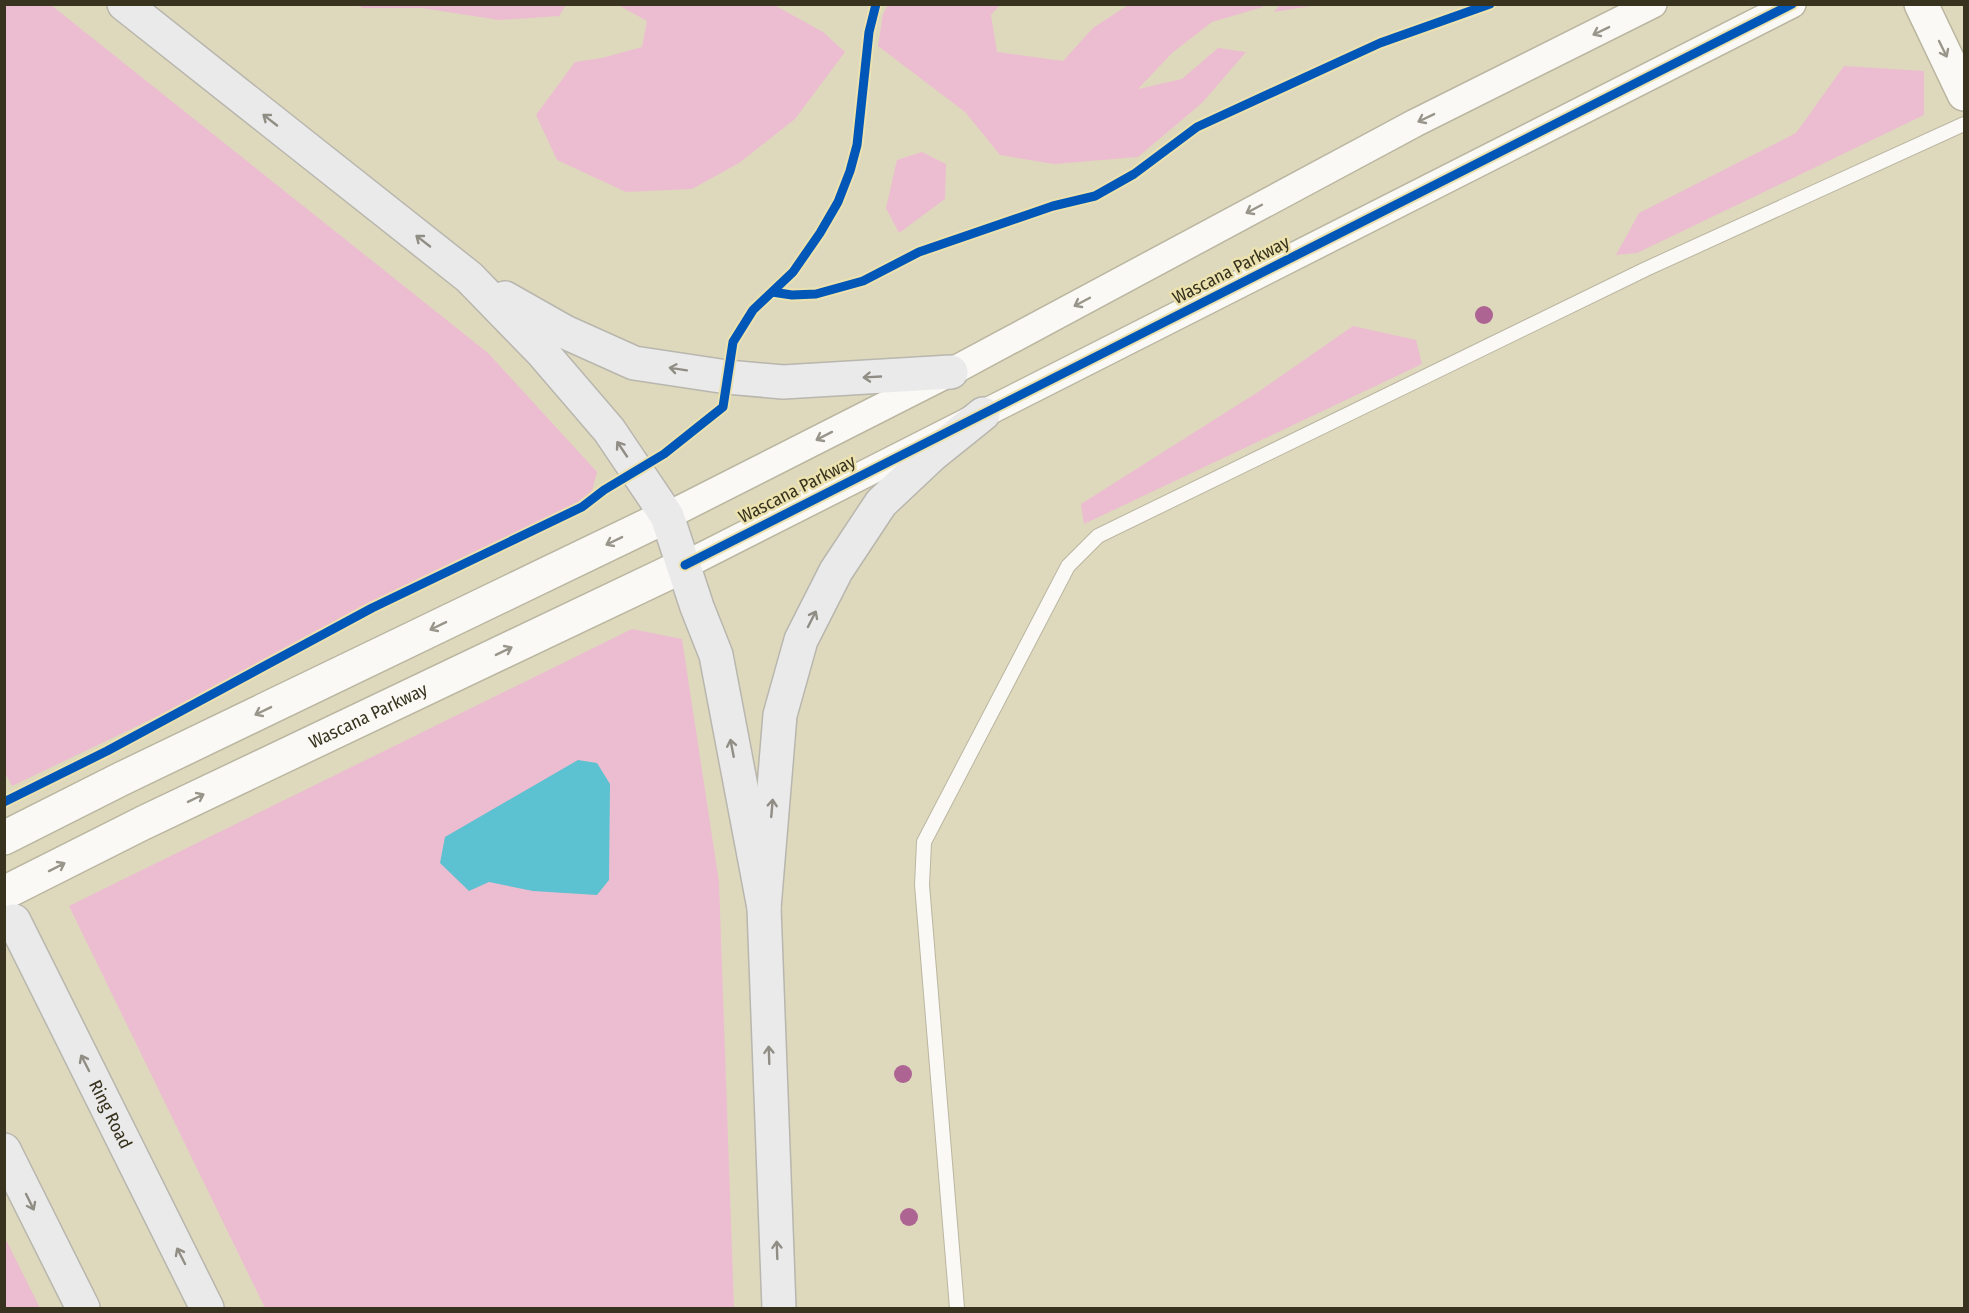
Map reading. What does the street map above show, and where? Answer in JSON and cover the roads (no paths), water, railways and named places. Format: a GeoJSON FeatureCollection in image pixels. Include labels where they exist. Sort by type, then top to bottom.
{"type":"FeatureCollection","features":[{"type":"Feature","properties":{"kind":"highway"},"geometry":{"type":"LineString","coordinates":[[124,4],[469,277],[542,352],[609,430],[667,516],[697,607],[716,655],[764,908]]}},
{"type":"Feature","properties":{"kind":"highway"},"geometry":{"type":"LineString","coordinates":[[469,277],[565,332],[634,363],[727,377],[783,382],[951,372]]}},
{"type":"Feature","properties":{"kind":"highway"},"geometry":{"type":"LineString","coordinates":[[779,1308],[764,908],[780,715],[801,640],[836,571],[881,503],[932,455],[983,414]]}},
{"type":"Feature","properties":{"kind":"highway","name":"Ring Road"},"geometry":{"type":"LineString","coordinates":[[9,907],[207,1308]]}},
{"type":"Feature","properties":{"kind":"highway"},"geometry":{"type":"LineString","coordinates":[[4,1150],[83,1308]]}},
{"type":"Feature","properties":{"kind":"main road"},"geometry":{"type":"LineString","coordinates":[[1922,4],[1965,94]]}},
{"type":"Feature","properties":{"kind":"main road","name":"Wascana Parkway"},"geometry":{"type":"LineString","coordinates":[[4,838],[121,779],[667,516]]}},
{"type":"Feature","properties":{"kind":"main road","name":"Wascana Parkway"},"geometry":{"type":"LineString","coordinates":[[9,907],[143,823],[685,565]]}},
{"type":"Feature","properties":{"kind":"street","name":"Wascana Parkway"},"geometry":{"type":"LineString","coordinates":[[667,516],[951,372],[1415,123],[1653,4]]}},
{"type":"Feature","properties":{"kind":"street","name":"Wascana Parkway"},"geometry":{"type":"LineString","coordinates":[[685,565],[1792,4]]}},
{"type":"Feature","properties":{"kind":"lane"},"geometry":{"type":"LineString","coordinates":[[957,1308],[922,885],[924,842],[1068,566],[1098,536],[1646,269],[1965,124]]}},
{"type":"Feature","properties":{"kind":"water"},"geometry":{"type":"Polygon","coordinates":[[[578,760],[597,763],[610,784],[609,880],[597,895],[533,891],[489,882],[469,891],[440,863],[445,837],[578,760]]]}}]}
